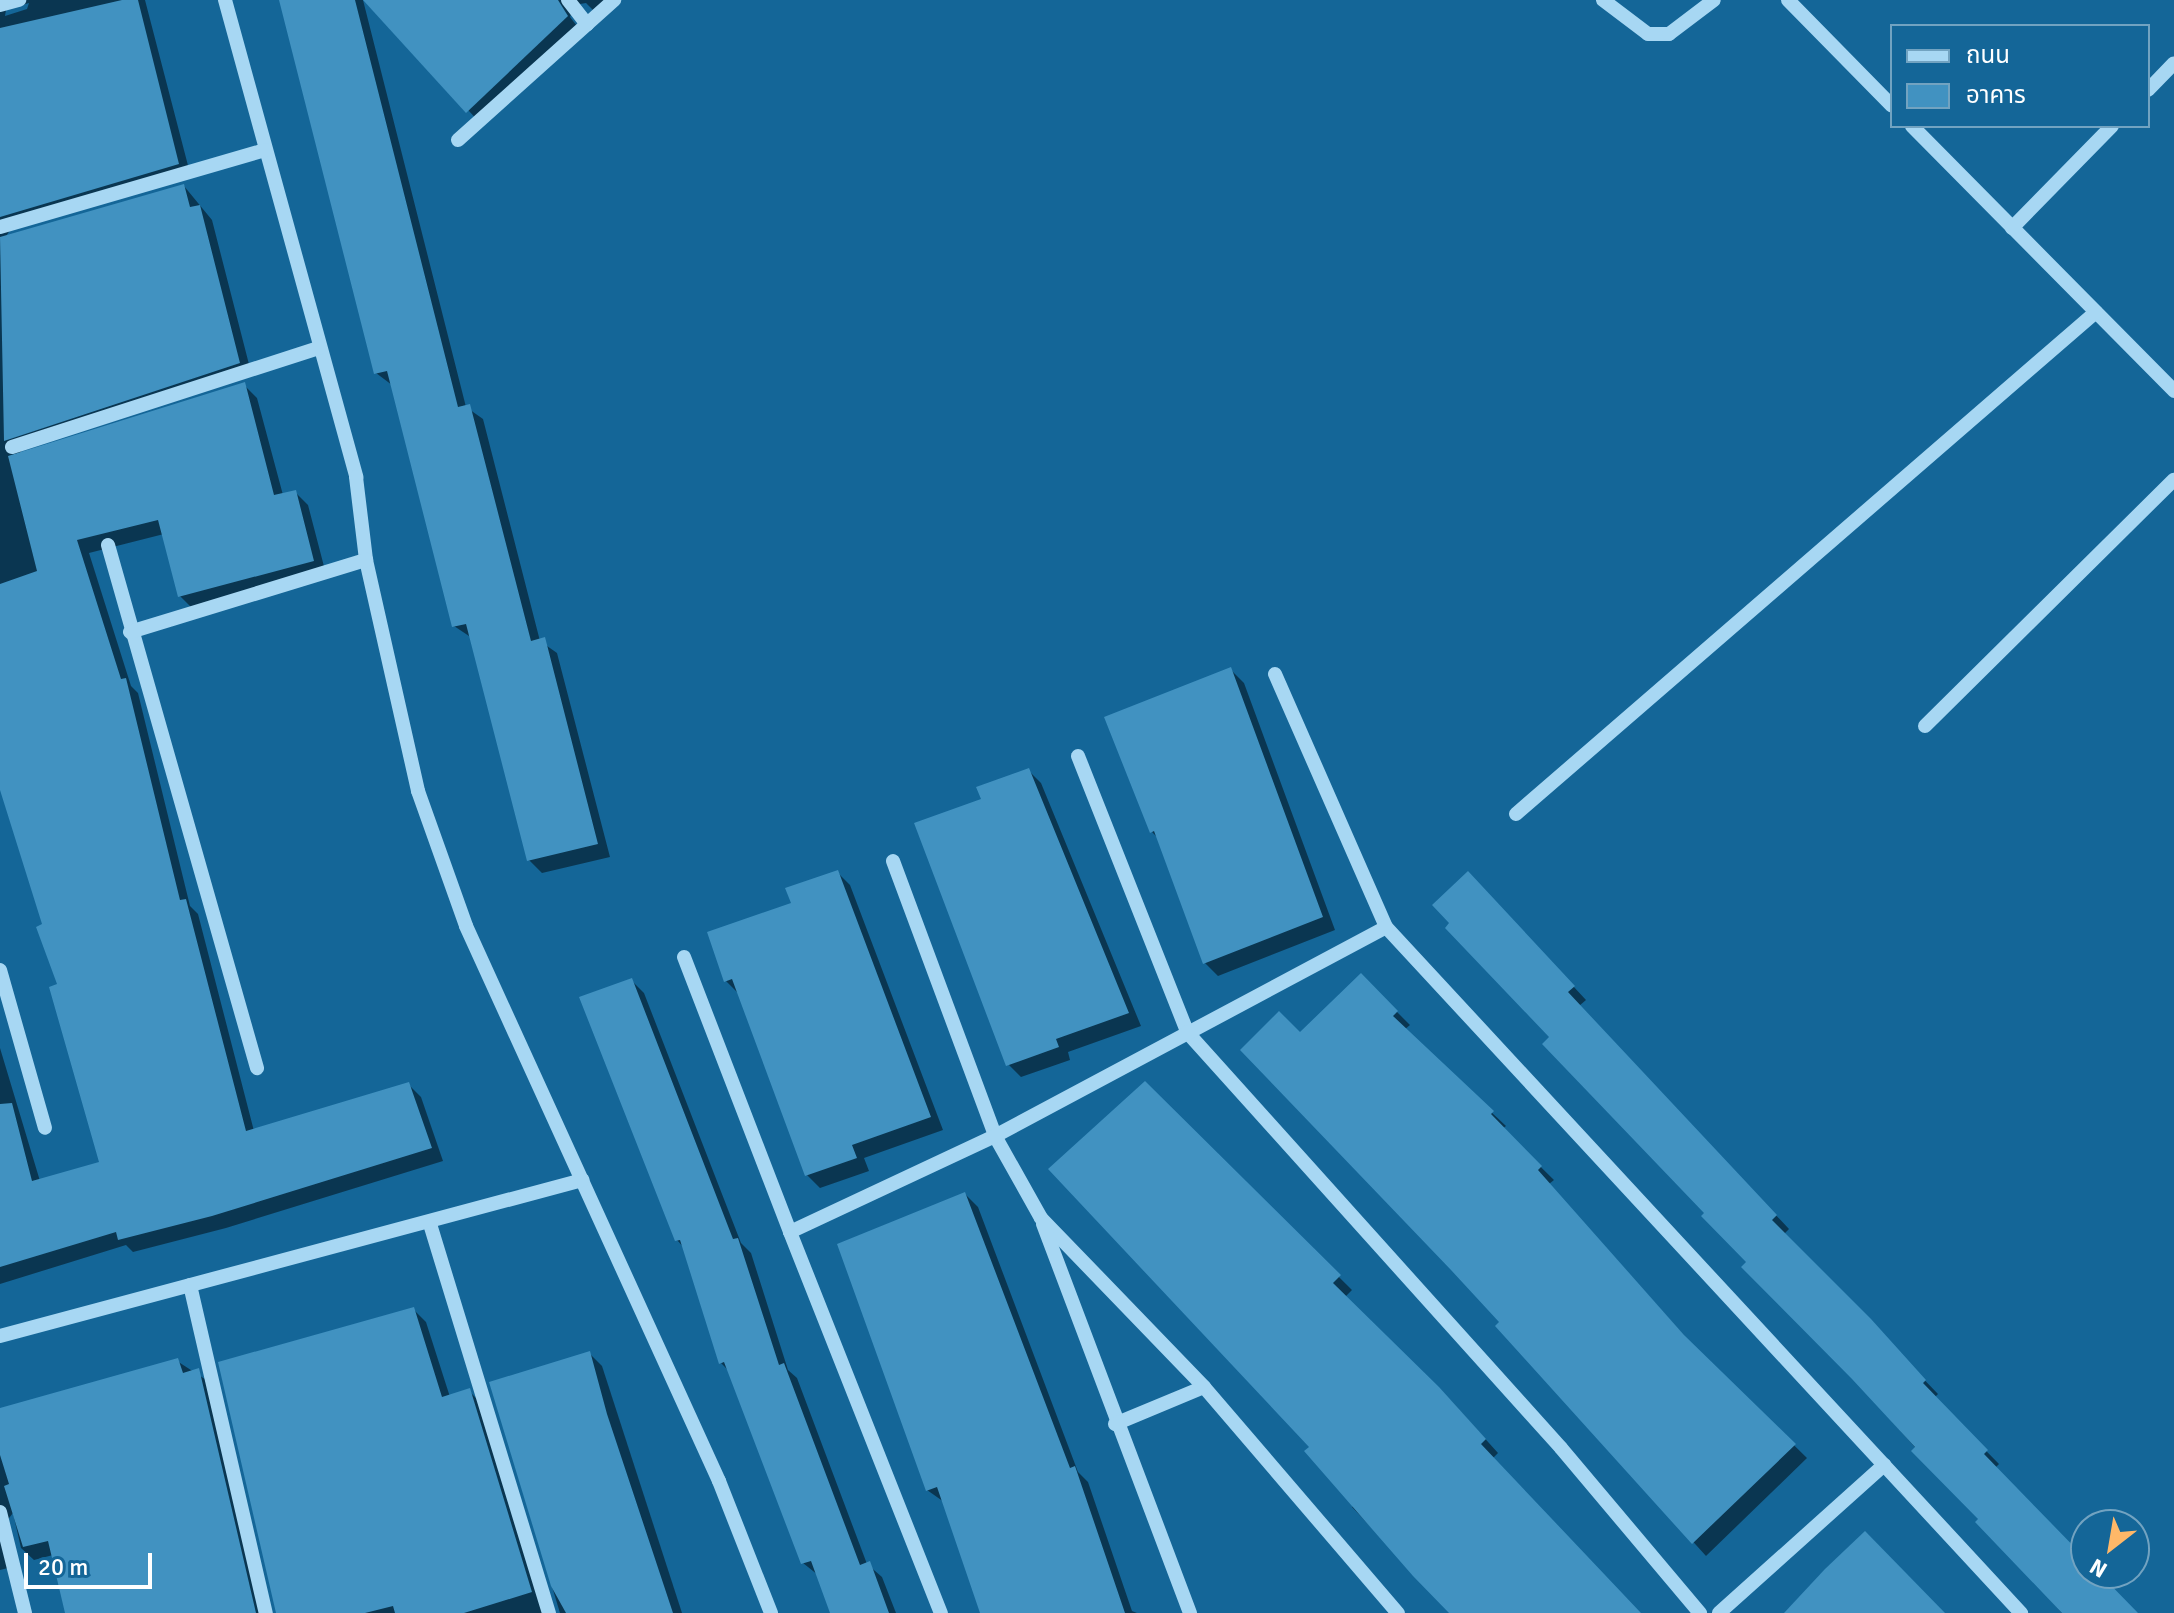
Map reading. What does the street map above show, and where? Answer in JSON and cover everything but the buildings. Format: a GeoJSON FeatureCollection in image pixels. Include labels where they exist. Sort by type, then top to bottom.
{"type":"FeatureCollection","features":[{"type":"Feature","properties":{"kind":"street"},"geometry":{"type":"LineString","coordinates":[[0,5],[19,0]]}},
{"type":"Feature","properties":{"kind":"street"},"geometry":{"type":"LineString","coordinates":[[225,0],[356,477],[366,560],[418,791],[466,926],[719,1481],[771,1613]]}},
{"type":"Feature","properties":{"kind":"street"},"geometry":{"type":"LineString","coordinates":[[568,0],[587,24]]}},
{"type":"Feature","properties":{"kind":"street"},"geometry":{"type":"LineString","coordinates":[[458,140],[614,0]]}},
{"type":"Feature","properties":{"kind":"street"},"geometry":{"type":"LineString","coordinates":[[1603,0],[1648,34],[1669,34],[1714,0]]}},
{"type":"Feature","properties":{"kind":"street"},"geometry":{"type":"LineString","coordinates":[[1788,0],[1890,104]]}},
{"type":"Feature","properties":{"kind":"street"},"geometry":{"type":"LineString","coordinates":[[2150,88],[2174,63]]}},
{"type":"Feature","properties":{"kind":"street"},"geometry":{"type":"LineString","coordinates":[[1914,128],[2174,391]]}},
{"type":"Feature","properties":{"kind":"street"},"geometry":{"type":"LineString","coordinates":[[2012,228],[2110,128]]}},
{"type":"Feature","properties":{"kind":"street"},"geometry":{"type":"LineString","coordinates":[[0,227],[265,150]]}},
{"type":"Feature","properties":{"kind":"street"},"geometry":{"type":"LineString","coordinates":[[1516,814],[2096,312]]}},
{"type":"Feature","properties":{"kind":"street"},"geometry":{"type":"LineString","coordinates":[[12,447],[319,348]]}},
{"type":"Feature","properties":{"kind":"street"},"geometry":{"type":"LineString","coordinates":[[1925,726],[2174,480]]}},
{"type":"Feature","properties":{"kind":"street"},"geometry":{"type":"LineString","coordinates":[[108,545],[130,632],[257,1068]]}},
{"type":"Feature","properties":{"kind":"street"},"geometry":{"type":"LineString","coordinates":[[130,632],[366,560]]}},
{"type":"Feature","properties":{"kind":"street"},"geometry":{"type":"LineString","coordinates":[[1275,674],[1386,927],[2021,1613]]}},
{"type":"Feature","properties":{"kind":"street"},"geometry":{"type":"LineString","coordinates":[[1078,756],[1187,1032],[1561,1448],[1700,1613]]}},
{"type":"Feature","properties":{"kind":"street"},"geometry":{"type":"LineString","coordinates":[[893,861],[995,1136],[1041,1218],[1115,1424],[1190,1613]]}},
{"type":"Feature","properties":{"kind":"street"},"geometry":{"type":"LineString","coordinates":[[790,1232],[995,1136],[1386,927]]}},
{"type":"Feature","properties":{"kind":"street"},"geometry":{"type":"LineString","coordinates":[[684,957],[941,1613]]}},
{"type":"Feature","properties":{"kind":"street"},"geometry":{"type":"LineString","coordinates":[[0,970],[45,1128]]}},
{"type":"Feature","properties":{"kind":"street"},"geometry":{"type":"LineString","coordinates":[[0,1336],[430,1224],[582,1180]]}},
{"type":"Feature","properties":{"kind":"street"},"geometry":{"type":"LineString","coordinates":[[1041,1218],[1204,1387],[1398,1613]]}},
{"type":"Feature","properties":{"kind":"street"},"geometry":{"type":"LineString","coordinates":[[430,1224],[549,1613]]}},
{"type":"Feature","properties":{"kind":"street"},"geometry":{"type":"LineString","coordinates":[[190,1285],[266,1613]]}},
{"type":"Feature","properties":{"kind":"street"},"geometry":{"type":"LineString","coordinates":[[1115,1424],[1204,1387]]}},
{"type":"Feature","properties":{"kind":"street"},"geometry":{"type":"LineString","coordinates":[[1719,1613],[1884,1465]]}},
{"type":"Feature","properties":{"kind":"street"},"geometry":{"type":"LineString","coordinates":[[0,1512],[25,1613]]}}]}
